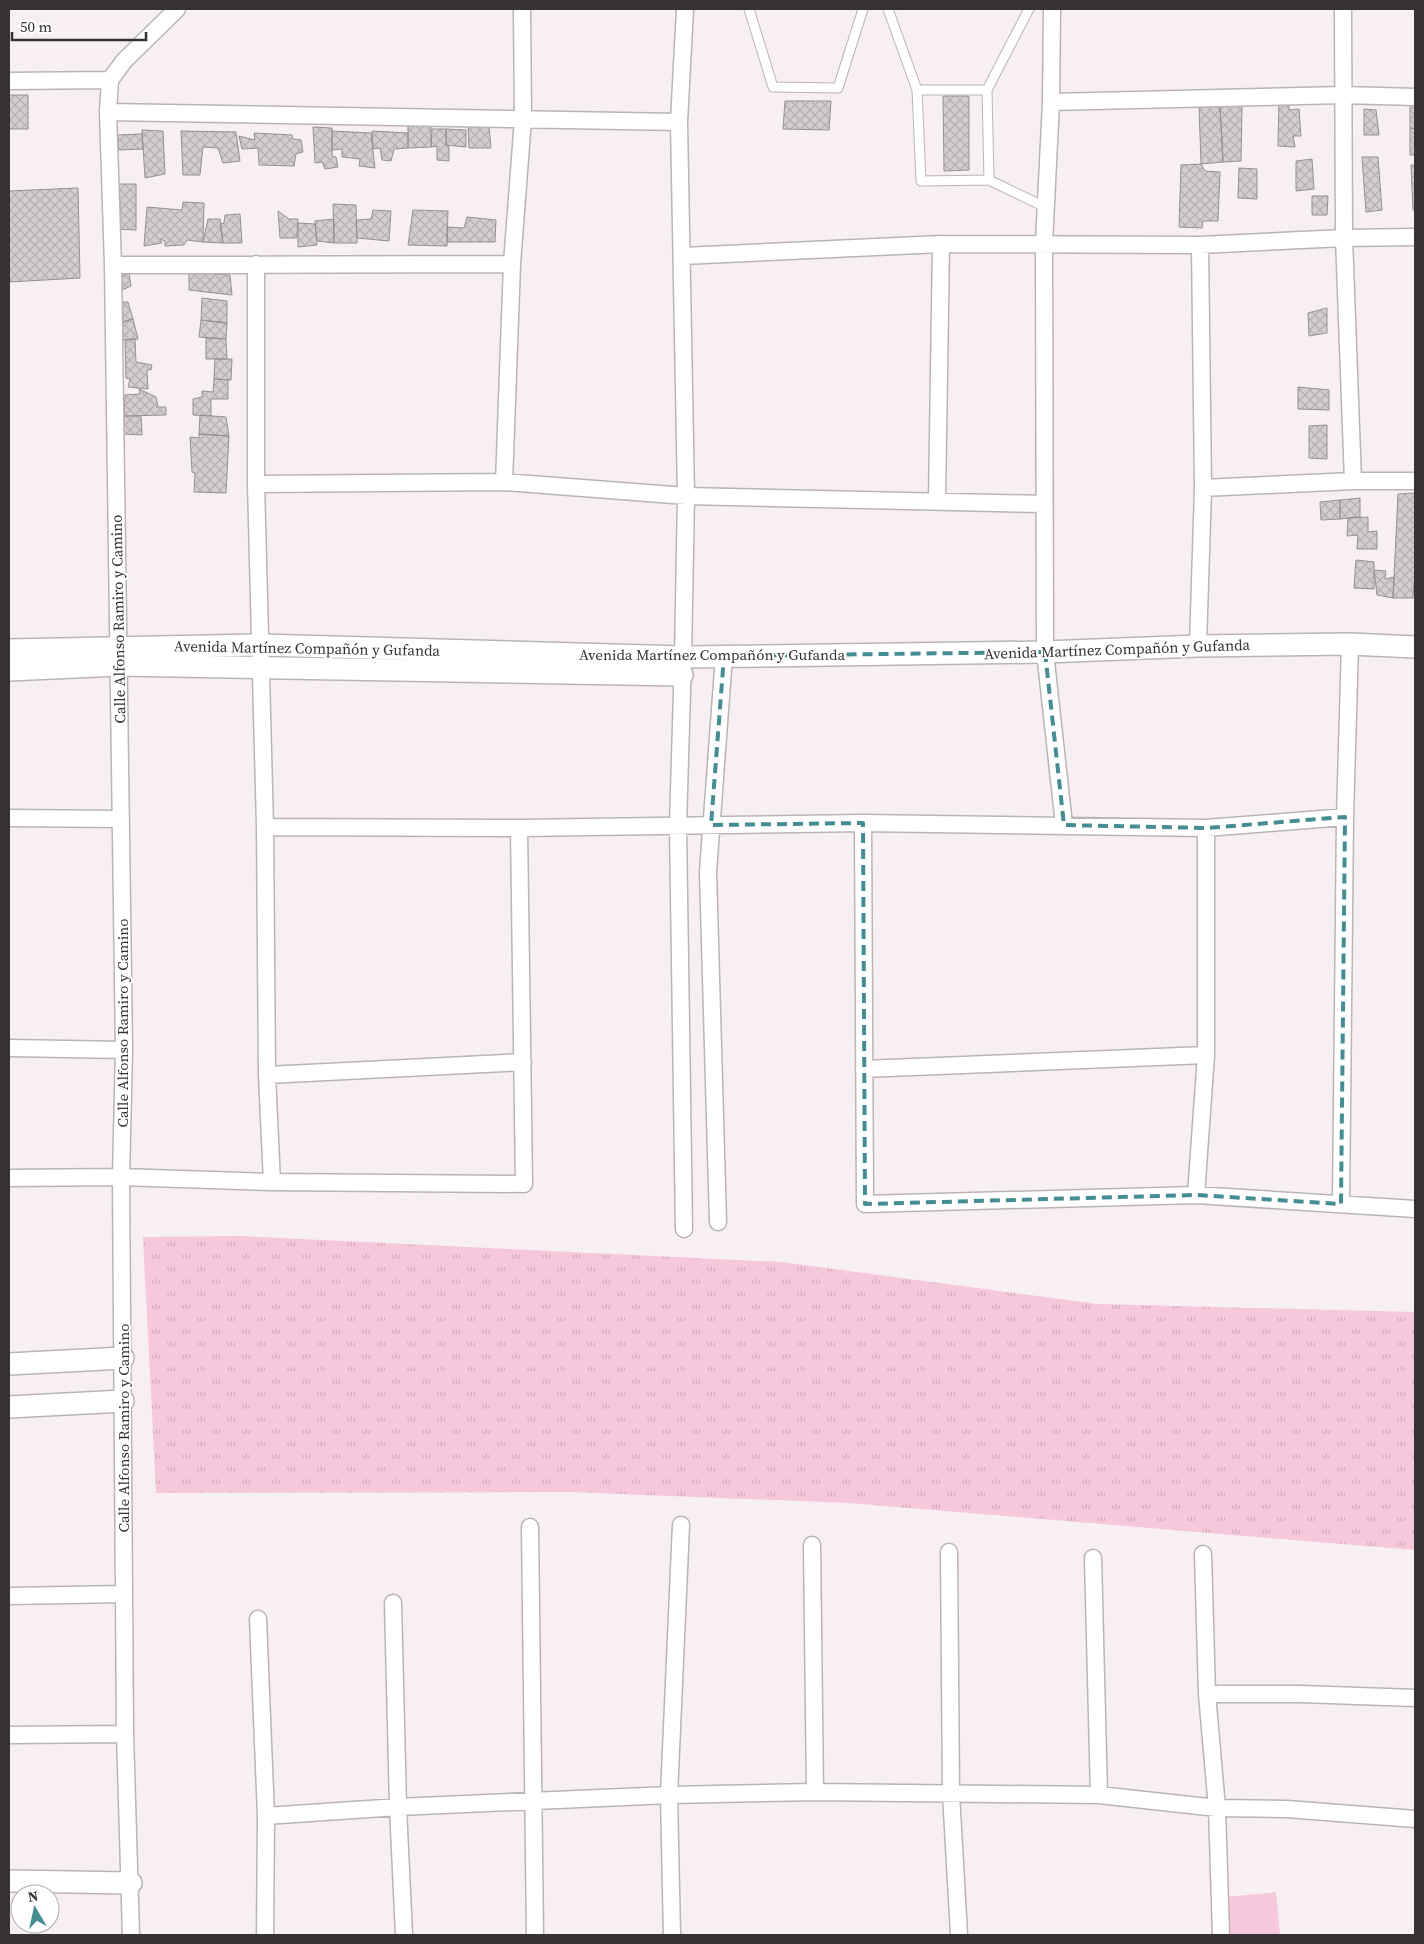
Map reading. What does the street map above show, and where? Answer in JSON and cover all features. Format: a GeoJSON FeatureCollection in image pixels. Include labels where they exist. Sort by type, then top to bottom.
{"type":"FeatureCollection","features":[{"type":"Feature","properties":{"kind":"street"},"geometry":{"type":"LineString","coordinates":[[9,80],[110,80],[124,62],[177,9]]}},
{"type":"Feature","properties":{"kind":"street"},"geometry":{"type":"LineString","coordinates":[[504,482],[512,264],[523,119],[522,9]]}},
{"type":"Feature","properties":{"kind":"street"},"geometry":{"type":"LineString","coordinates":[[684,1229],[678,826],[686,496],[679,122],[685,9]]}},
{"type":"Feature","properties":{"kind":"street"},"geometry":{"type":"LineString","coordinates":[[1052,9],[1051,102],[1044,243],[1045,652],[1064,825]]}},
{"type":"Feature","properties":{"kind":"street"},"geometry":{"type":"LineString","coordinates":[[1343,9],[1344,238],[1353,481]]}},
{"type":"Feature","properties":{"kind":"street","name":"Calle Alfonso Ramiro y Camino"},"geometry":{"type":"LineString","coordinates":[[110,80],[108,112],[113,265],[124,1050],[121,1177],[124,1594],[131,1935]]}},
{"type":"Feature","properties":{"kind":"street"},"geometry":{"type":"LineString","coordinates":[[1051,102],[1343,95],[1415,97]]}},
{"type":"Feature","properties":{"kind":"street"},"geometry":{"type":"LineString","coordinates":[[108,112],[679,122]]}},
{"type":"Feature","properties":{"kind":"street"},"geometry":{"type":"LineString","coordinates":[[683,256],[941,244],[1200,245],[1344,238],[1415,237]]}},
{"type":"Feature","properties":{"kind":"street"},"geometry":{"type":"LineString","coordinates":[[937,501],[941,244]]}},
{"type":"Feature","properties":{"kind":"street"},"geometry":{"type":"LineString","coordinates":[[1198,646],[1202,488],[1200,245]]}},
{"type":"Feature","properties":{"kind":"street"},"geometry":{"type":"LineString","coordinates":[[256,264],[256,484],[265,827],[267,1075],[272,1182]]}},
{"type":"Feature","properties":{"kind":"street"},"geometry":{"type":"LineString","coordinates":[[113,265],[512,264]]}},
{"type":"Feature","properties":{"kind":"street"},"geometry":{"type":"LineString","coordinates":[[1202,488],[1353,481],[1415,481]]}},
{"type":"Feature","properties":{"kind":"street"},"geometry":{"type":"LineString","coordinates":[[256,484],[504,482],[686,496],[1044,504]]}},
{"type":"Feature","properties":{"kind":"street"},"geometry":{"type":"LineString","coordinates":[[1340,1204],[1350,644]]}},
{"type":"Feature","properties":{"kind":"street","name":"Avenida Martínez Compañón y Gufanda"},"geometry":{"type":"LineString","coordinates":[[9,650],[261,667],[683,666],[724,656],[1045,652],[1198,646],[1350,644],[1415,647]]}},
{"type":"Feature","properties":{"kind":"street","name":"Avenida Martínez Compañón y Gufanda"},"geometry":{"type":"LineString","coordinates":[[9,670],[119,656],[261,645],[683,666]]}},
{"type":"Feature","properties":{"kind":"street"},"geometry":{"type":"LineString","coordinates":[[718,1222],[708,872],[724,656]]}},
{"type":"Feature","properties":{"kind":"street"},"geometry":{"type":"LineString","coordinates":[[265,827],[519,828],[863,823],[1206,828],[1346,817]]}},
{"type":"Feature","properties":{"kind":"street"},"geometry":{"type":"LineString","coordinates":[[9,818],[121,818]]}},
{"type":"Feature","properties":{"kind":"street"},"geometry":{"type":"LineString","coordinates":[[863,823],[865,1204],[1196,1194],[1415,1209]]}},
{"type":"Feature","properties":{"kind":"street"},"geometry":{"type":"LineString","coordinates":[[9,1178],[121,1177],[272,1182],[524,1184],[519,828]]}},
{"type":"Feature","properties":{"kind":"street"},"geometry":{"type":"LineString","coordinates":[[1196,1194],[1206,1054],[1206,828]]}},
{"type":"Feature","properties":{"kind":"street"},"geometry":{"type":"LineString","coordinates":[[9,1048],[124,1050]]}},
{"type":"Feature","properties":{"kind":"street"},"geometry":{"type":"LineString","coordinates":[[864,1069],[1206,1054]]}},
{"type":"Feature","properties":{"kind":"street"},"geometry":{"type":"LineString","coordinates":[[267,1075],[523,1062]]}},
{"type":"Feature","properties":{"kind":"street"},"geometry":{"type":"LineString","coordinates":[[9,1364],[123,1358]]}},
{"type":"Feature","properties":{"kind":"street"},"geometry":{"type":"LineString","coordinates":[[9,1407],[123,1401]]}},
{"type":"Feature","properties":{"kind":"street"},"geometry":{"type":"LineString","coordinates":[[672,1935],[669,1795],[681,1525]]}},
{"type":"Feature","properties":{"kind":"street"},"geometry":{"type":"LineString","coordinates":[[530,1527],[535,1935]]}},
{"type":"Feature","properties":{"kind":"street"},"geometry":{"type":"LineString","coordinates":[[812,1545],[815,1792]]}},
{"type":"Feature","properties":{"kind":"street"},"geometry":{"type":"LineString","coordinates":[[949,1552],[950,1793],[959,1935]]}},
{"type":"Feature","properties":{"kind":"street"},"geometry":{"type":"LineString","coordinates":[[1203,1554],[1206,1694],[1216,1808],[1221,1935]]}},
{"type":"Feature","properties":{"kind":"street"},"geometry":{"type":"LineString","coordinates":[[1093,1558],[1099,1795]]}},
{"type":"Feature","properties":{"kind":"street"},"geometry":{"type":"LineString","coordinates":[[9,1596],[124,1594]]}},
{"type":"Feature","properties":{"kind":"street"},"geometry":{"type":"LineString","coordinates":[[393,1603],[398,1807],[404,1935]]}},
{"type":"Feature","properties":{"kind":"street"},"geometry":{"type":"LineString","coordinates":[[258,1619],[266,1816],[265,1935]]}},
{"type":"Feature","properties":{"kind":"street"},"geometry":{"type":"LineString","coordinates":[[1206,1694],[1301,1694],[1415,1698]]}},
{"type":"Feature","properties":{"kind":"street"},"geometry":{"type":"LineString","coordinates":[[9,1735],[126,1734]]}},
{"type":"Feature","properties":{"kind":"street"},"geometry":{"type":"LineString","coordinates":[[266,1816],[398,1807],[669,1795],[815,1792],[1099,1795],[1216,1808],[1287,1810],[1415,1819]]}},
{"type":"Feature","properties":{"kind":"street"},"geometry":{"type":"LineString","coordinates":[[9,1881],[131,1883]]}},
{"type":"Feature","properties":{"kind":"lane"},"geometry":{"type":"LineString","coordinates":[[749,9],[773,87],[838,88],[863,9]]}},
{"type":"Feature","properties":{"kind":"lane"},"geometry":{"type":"LineString","coordinates":[[888,9],[917,90],[921,181],[989,180],[1045,207]]}},
{"type":"Feature","properties":{"kind":"lane"},"geometry":{"type":"LineString","coordinates":[[989,180],[987,90],[1029,9]]}},
{"type":"Feature","properties":{"kind":"lane"},"geometry":{"type":"LineString","coordinates":[[917,90],[987,90]]}},
{"type":"Feature","properties":{"kind":"highlighted area"},"geometry":{"type":"Polygon","coordinates":[[[1045,652],[1064,825],[1206,828],[1345,817],[1341,1204],[1196,1195],[865,1204],[863,823],[711,825],[724,656],[1045,652]]]}},
{"type":"Feature","properties":{"kind":"green space"},"geometry":{"type":"Polygon","coordinates":[[[239,1236],[781,1262],[1098,1304],[1415,1312],[1415,1550],[849,1503],[571,1492],[156,1493],[143,1237],[239,1236]]]}},
{"type":"Feature","properties":{"kind":"green space"},"geometry":{"type":"Polygon","coordinates":[[[1276,1892],[1280,1935],[1230,1935],[1226,1897],[1276,1892]]]}},
{"type":"Feature","properties":{"kind":"building"},"geometry":{"type":"Polygon","coordinates":[[[9,95],[28,95],[28,129],[9,129],[9,95]]]}},
{"type":"Feature","properties":{"kind":"building"},"geometry":{"type":"Polygon","coordinates":[[[943,96],[969,96],[969,170],[944,171],[943,96]]]}},
{"type":"Feature","properties":{"kind":"building"},"geometry":{"type":"Polygon","coordinates":[[[1279,97],[1289,97],[1289,110],[1299,109],[1301,136],[1293,136],[1295,147],[1278,146],[1279,97]]]}},
{"type":"Feature","properties":{"kind":"building"},"geometry":{"type":"Polygon","coordinates":[[[785,101],[831,101],[829,130],[783,129],[785,101]]]}},
{"type":"Feature","properties":{"kind":"building"},"geometry":{"type":"Polygon","coordinates":[[[1410,101],[1415,104],[1415,129],[1410,128],[1410,101]]]}},
{"type":"Feature","properties":{"kind":"building"},"geometry":{"type":"Polygon","coordinates":[[[1199,106],[1220,106],[1223,162],[1201,164],[1199,106]]]}},
{"type":"Feature","properties":{"kind":"building"},"geometry":{"type":"Polygon","coordinates":[[[1220,106],[1242,106],[1241,161],[1223,162],[1220,106]]]}},
{"type":"Feature","properties":{"kind":"building"},"geometry":{"type":"Polygon","coordinates":[[[1364,109],[1376,110],[1379,135],[1364,135],[1364,109]]]}},
{"type":"Feature","properties":{"kind":"building"},"geometry":{"type":"Polygon","coordinates":[[[408,121],[431,121],[431,147],[408,148],[408,121]]]}},
{"type":"Feature","properties":{"kind":"building"},"geometry":{"type":"Polygon","coordinates":[[[489,126],[491,148],[469,148],[468,127],[489,126]]]}},
{"type":"Feature","properties":{"kind":"building"},"geometry":{"type":"Polygon","coordinates":[[[313,127],[332,128],[332,156],[336,157],[338,167],[325,169],[322,162],[315,163],[313,127]]]}},
{"type":"Feature","properties":{"kind":"building"},"geometry":{"type":"Polygon","coordinates":[[[1410,128],[1415,129],[1415,155],[1410,155],[1410,128]]]}},
{"type":"Feature","properties":{"kind":"building"},"geometry":{"type":"Polygon","coordinates":[[[432,129],[446,129],[449,161],[437,160],[437,146],[431,147],[432,129]]]}},
{"type":"Feature","properties":{"kind":"building"},"geometry":{"type":"Polygon","coordinates":[[[446,129],[466,130],[466,147],[446,145],[446,129]]]}},
{"type":"Feature","properties":{"kind":"building"},"geometry":{"type":"Polygon","coordinates":[[[142,130],[163,131],[165,174],[145,178],[142,130]]]}},
{"type":"Feature","properties":{"kind":"building"},"geometry":{"type":"Polygon","coordinates":[[[181,131],[236,132],[240,161],[223,163],[218,148],[203,147],[200,175],[183,175],[181,131]]]}},
{"type":"Feature","properties":{"kind":"building"},"geometry":{"type":"Polygon","coordinates":[[[332,131],[371,133],[375,168],[359,166],[360,159],[342,157],[342,149],[332,150],[332,131]]]}},
{"type":"Feature","properties":{"kind":"building"},"geometry":{"type":"Polygon","coordinates":[[[372,131],[408,133],[408,148],[394,149],[391,161],[382,160],[380,148],[373,149],[372,131]]]}},
{"type":"Feature","properties":{"kind":"building"},"geometry":{"type":"Polygon","coordinates":[[[254,133],[292,135],[293,139],[301,140],[303,152],[296,154],[294,166],[259,165],[258,148],[242,149],[239,136],[255,140],[254,133]]]}},
{"type":"Feature","properties":{"kind":"building"},"geometry":{"type":"Polygon","coordinates":[[[142,134],[143,149],[119,150],[117,135],[142,134]]]}},
{"type":"Feature","properties":{"kind":"building"},"geometry":{"type":"Polygon","coordinates":[[[1362,157],[1378,157],[1382,210],[1366,212],[1362,157]]]}},
{"type":"Feature","properties":{"kind":"building"},"geometry":{"type":"Polygon","coordinates":[[[1312,159],[1314,189],[1296,191],[1296,161],[1312,159]]]}},
{"type":"Feature","properties":{"kind":"building"},"geometry":{"type":"Polygon","coordinates":[[[1201,164],[1205,171],[1220,172],[1218,221],[1203,221],[1202,228],[1179,227],[1181,165],[1201,164]]]}},
{"type":"Feature","properties":{"kind":"building"},"geometry":{"type":"Polygon","coordinates":[[[1411,165],[1415,165],[1415,210],[1413,210],[1411,165]]]}},
{"type":"Feature","properties":{"kind":"building"},"geometry":{"type":"Polygon","coordinates":[[[1239,168],[1257,169],[1257,199],[1238,198],[1239,168]]]}},
{"type":"Feature","properties":{"kind":"building"},"geometry":{"type":"Polygon","coordinates":[[[118,184],[136,184],[136,230],[114,229],[111,213],[121,215],[118,184]]]}},
{"type":"Feature","properties":{"kind":"building"},"geometry":{"type":"Polygon","coordinates":[[[78,188],[80,278],[9,282],[9,191],[78,188]]]}},
{"type":"Feature","properties":{"kind":"building"},"geometry":{"type":"Polygon","coordinates":[[[1312,196],[1328,196],[1327,215],[1312,215],[1312,196]]]}},
{"type":"Feature","properties":{"kind":"building"},"geometry":{"type":"Polygon","coordinates":[[[183,202],[204,203],[203,242],[187,240],[184,245],[165,246],[165,241],[160,239],[162,243],[144,246],[147,207],[182,210],[183,202]]]}},
{"type":"Feature","properties":{"kind":"building"},"geometry":{"type":"Polygon","coordinates":[[[333,204],[356,205],[357,243],[334,243],[333,204]]]}},
{"type":"Feature","properties":{"kind":"building"},"geometry":{"type":"Polygon","coordinates":[[[373,210],[391,211],[389,241],[357,238],[356,220],[371,219],[373,210]]]}},
{"type":"Feature","properties":{"kind":"building"},"geometry":{"type":"Polygon","coordinates":[[[413,210],[448,211],[447,246],[408,245],[413,210]]]}},
{"type":"Feature","properties":{"kind":"building"},"geometry":{"type":"Polygon","coordinates":[[[278,211],[289,219],[298,219],[297,238],[280,238],[278,211]]]}},
{"type":"Feature","properties":{"kind":"building"},"geometry":{"type":"Polygon","coordinates":[[[240,214],[242,243],[223,243],[220,224],[224,223],[225,215],[240,214]]]}},
{"type":"Feature","properties":{"kind":"building"},"geometry":{"type":"Polygon","coordinates":[[[467,217],[496,220],[495,242],[447,242],[447,227],[464,228],[467,217]]]}},
{"type":"Feature","properties":{"kind":"building"},"geometry":{"type":"Polygon","coordinates":[[[208,219],[220,219],[223,243],[203,242],[208,219]]]}},
{"type":"Feature","properties":{"kind":"building"},"geometry":{"type":"Polygon","coordinates":[[[334,219],[334,243],[317,241],[315,221],[334,219]]]}},
{"type":"Feature","properties":{"kind":"building"},"geometry":{"type":"Polygon","coordinates":[[[298,223],[315,224],[317,245],[298,247],[298,223]]]}},
{"type":"Feature","properties":{"kind":"building"},"geometry":{"type":"Polygon","coordinates":[[[189,272],[230,275],[232,295],[189,290],[189,272]]]}},
{"type":"Feature","properties":{"kind":"building"},"geometry":{"type":"Polygon","coordinates":[[[129,273],[131,286],[122,290],[121,276],[129,273]]]}},
{"type":"Feature","properties":{"kind":"building"},"geometry":{"type":"Polygon","coordinates":[[[202,298],[227,301],[227,323],[201,320],[202,298]]]}},
{"type":"Feature","properties":{"kind":"building"},"geometry":{"type":"Polygon","coordinates":[[[122,302],[128,302],[133,319],[123,322],[122,302]]]}},
{"type":"Feature","properties":{"kind":"building"},"geometry":{"type":"Polygon","coordinates":[[[1327,308],[1327,333],[1309,336],[1308,313],[1327,308]]]}},
{"type":"Feature","properties":{"kind":"building"},"geometry":{"type":"Polygon","coordinates":[[[133,319],[138,339],[121,340],[123,322],[133,319]]]}},
{"type":"Feature","properties":{"kind":"building"},"geometry":{"type":"Polygon","coordinates":[[[201,320],[227,323],[226,339],[199,337],[201,320]]]}},
{"type":"Feature","properties":{"kind":"building"},"geometry":{"type":"Polygon","coordinates":[[[206,338],[226,339],[227,359],[206,359],[206,338]]]}},
{"type":"Feature","properties":{"kind":"building"},"geometry":{"type":"Polygon","coordinates":[[[135,339],[136,362],[152,365],[151,370],[147,370],[148,389],[128,387],[130,379],[126,378],[125,340],[135,339]]]}},
{"type":"Feature","properties":{"kind":"building"},"geometry":{"type":"Polygon","coordinates":[[[215,359],[232,359],[231,380],[214,379],[215,359]]]}},
{"type":"Feature","properties":{"kind":"building"},"geometry":{"type":"Polygon","coordinates":[[[214,379],[228,380],[228,399],[211,399],[211,416],[193,415],[193,399],[202,397],[202,391],[213,392],[214,379]]]}},
{"type":"Feature","properties":{"kind":"building"},"geometry":{"type":"Polygon","coordinates":[[[1298,387],[1329,390],[1329,410],[1298,409],[1298,387]]]}},
{"type":"Feature","properties":{"kind":"building"},"geometry":{"type":"Polygon","coordinates":[[[139,389],[156,397],[158,407],[166,407],[166,415],[124,416],[125,395],[140,394],[139,389]]]}},
{"type":"Feature","properties":{"kind":"building"},"geometry":{"type":"Polygon","coordinates":[[[200,415],[226,417],[229,436],[199,434],[200,415]]]}},
{"type":"Feature","properties":{"kind":"building"},"geometry":{"type":"Polygon","coordinates":[[[124,416],[141,416],[142,435],[123,434],[124,416]]]}},
{"type":"Feature","properties":{"kind":"building"},"geometry":{"type":"Polygon","coordinates":[[[1327,425],[1327,459],[1309,458],[1309,426],[1327,425]]]}},
{"type":"Feature","properties":{"kind":"building"},"geometry":{"type":"Polygon","coordinates":[[[199,434],[229,436],[226,493],[194,492],[195,473],[192,472],[190,437],[199,438],[199,434]]]}},
{"type":"Feature","properties":{"kind":"building"},"geometry":{"type":"Polygon","coordinates":[[[1415,493],[1413,598],[1393,598],[1398,494],[1415,493]]]}},
{"type":"Feature","properties":{"kind":"building"},"geometry":{"type":"Polygon","coordinates":[[[1360,498],[1360,517],[1340,519],[1340,500],[1360,498]]]}},
{"type":"Feature","properties":{"kind":"building"},"geometry":{"type":"Polygon","coordinates":[[[1340,500],[1340,519],[1321,520],[1320,502],[1340,500]]]}},
{"type":"Feature","properties":{"kind":"building"},"geometry":{"type":"Polygon","coordinates":[[[1368,517],[1368,532],[1377,531],[1377,549],[1357,549],[1358,535],[1347,536],[1348,518],[1368,517]]]}},
{"type":"Feature","properties":{"kind":"building"},"geometry":{"type":"Polygon","coordinates":[[[1356,560],[1374,562],[1374,589],[1354,588],[1356,560]]]}},
{"type":"Feature","properties":{"kind":"building"},"geometry":{"type":"Polygon","coordinates":[[[1374,570],[1386,571],[1385,579],[1394,577],[1393,598],[1377,595],[1374,570]]]}}]}
